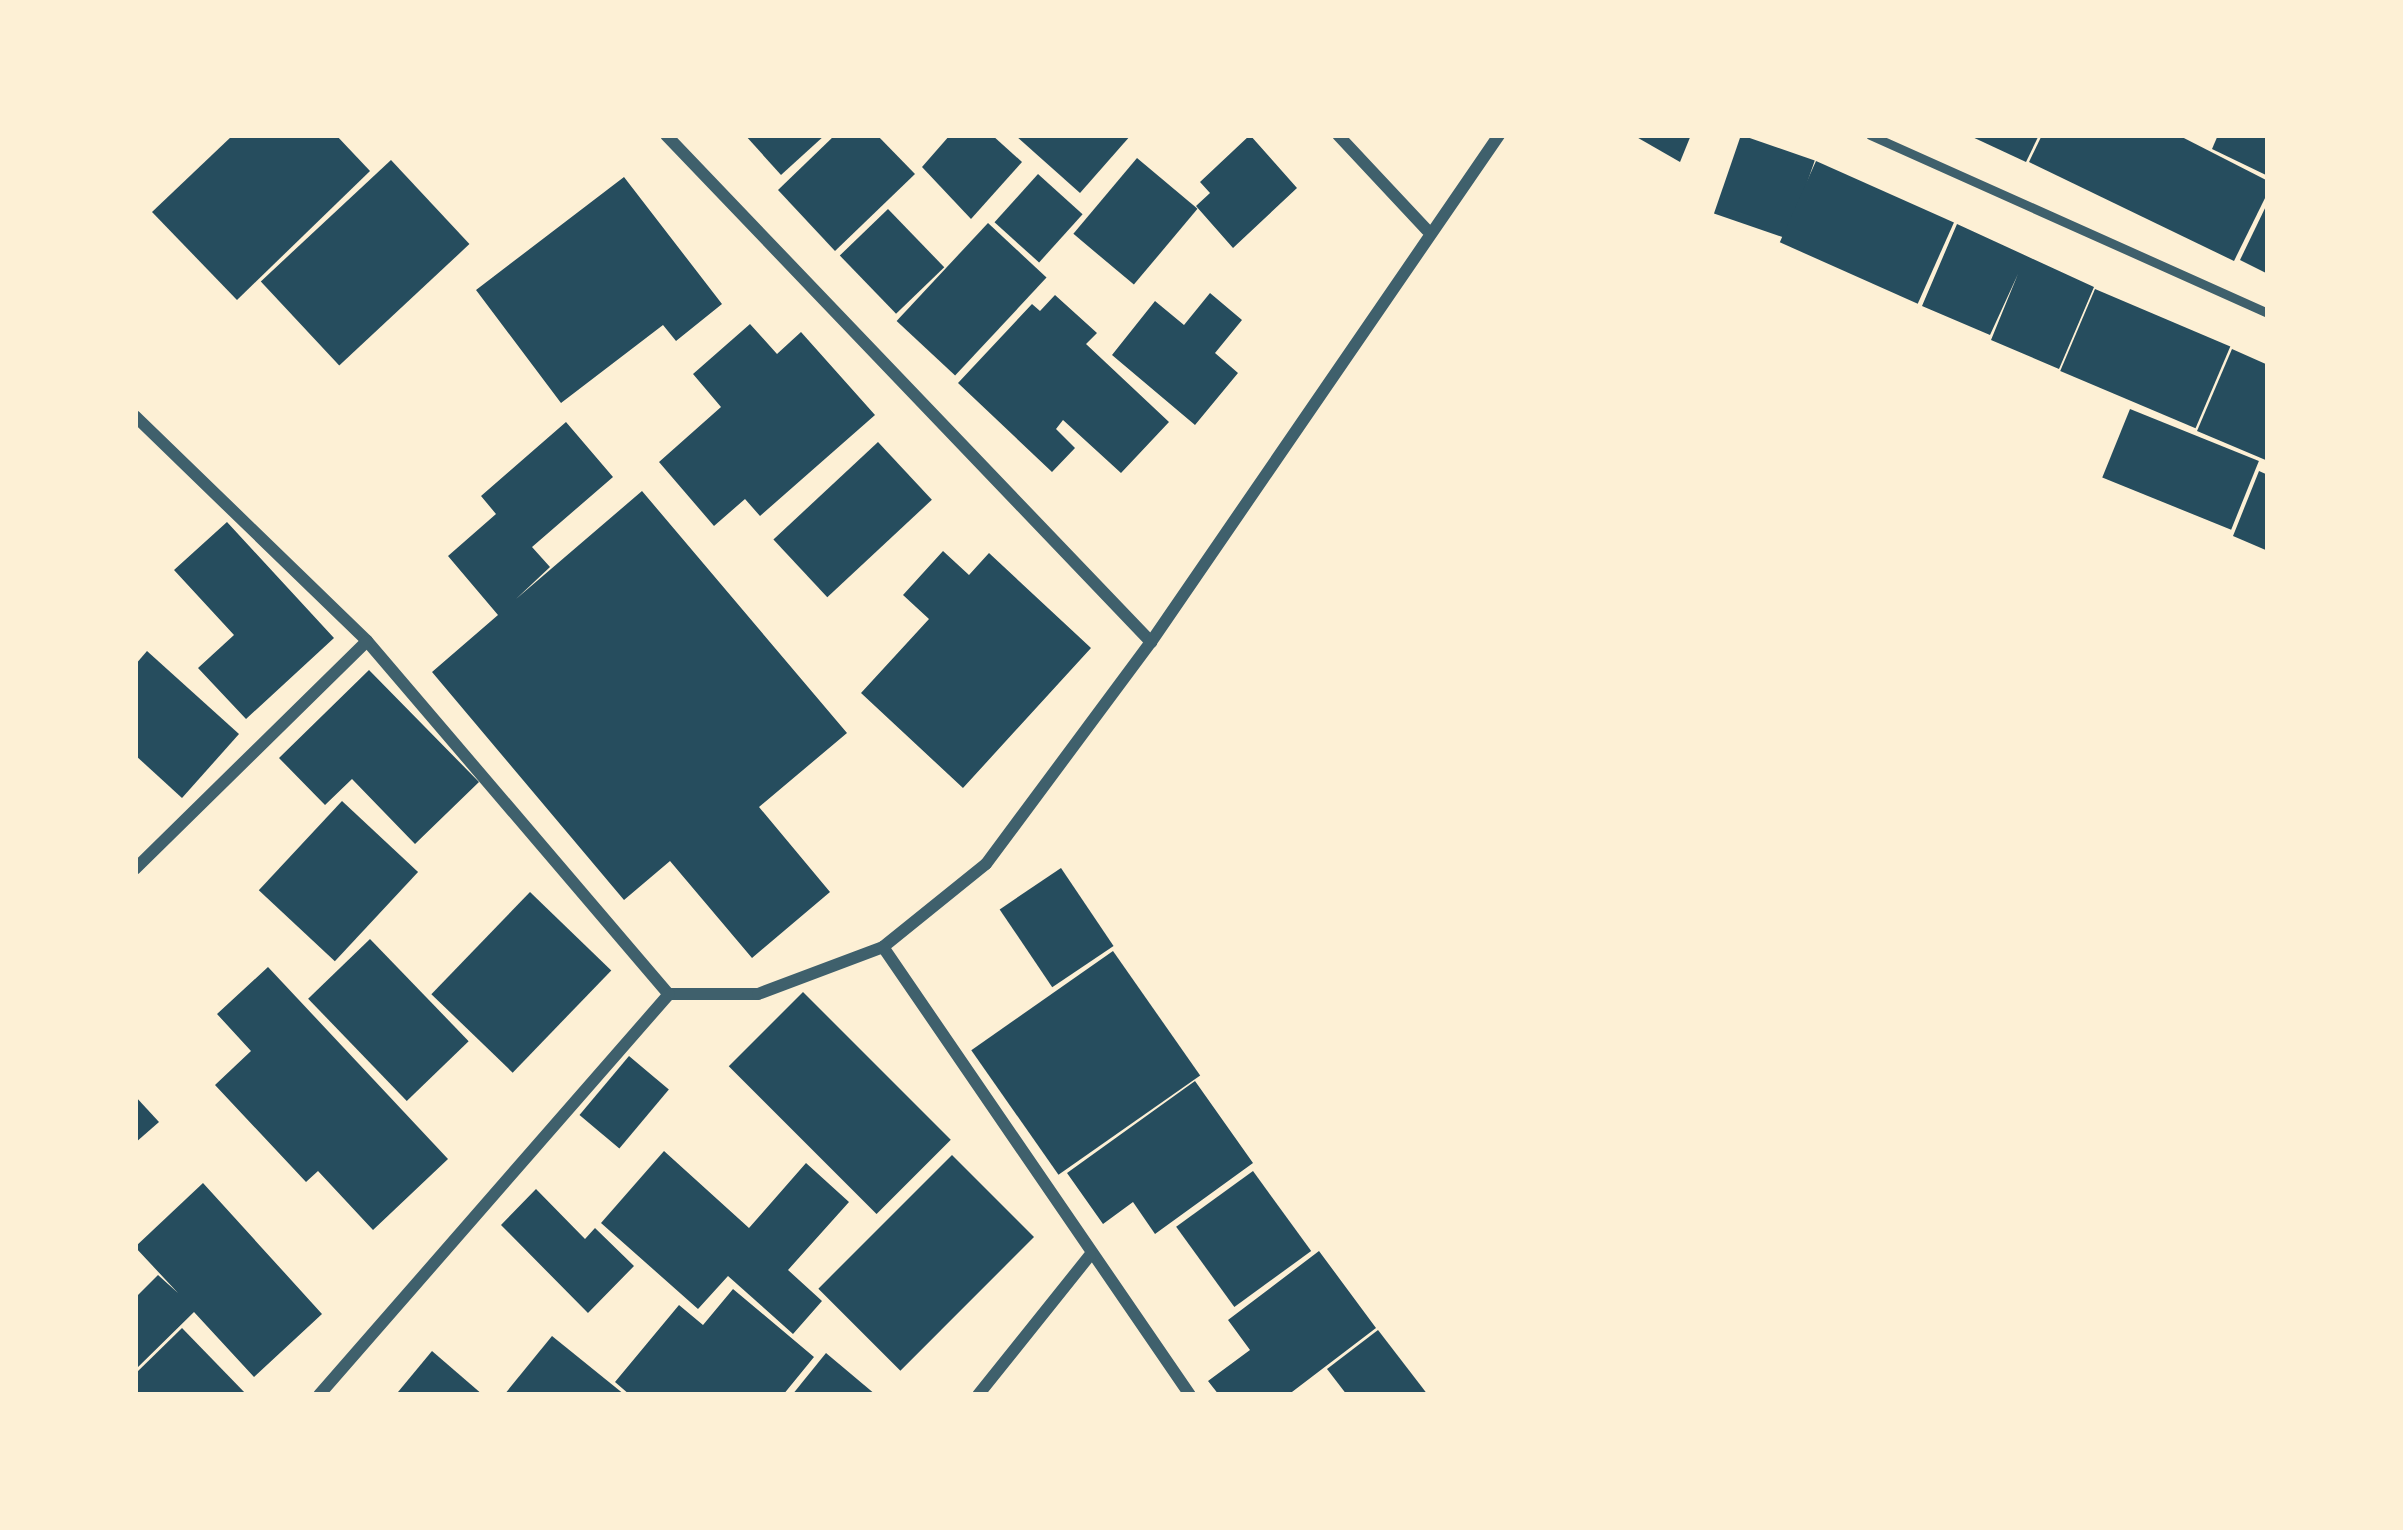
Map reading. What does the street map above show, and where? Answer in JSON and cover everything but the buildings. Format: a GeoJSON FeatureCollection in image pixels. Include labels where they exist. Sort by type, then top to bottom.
{"type":"FeatureCollection","features":[{"type":"Feature","properties":{"kind":"street"},"geometry":{"type":"LineString","coordinates":[[666,135],[1151,642]]}},
{"type":"Feature","properties":{"kind":"street"},"geometry":{"type":"LineString","coordinates":[[1338,135],[1427,230]]}},
{"type":"Feature","properties":{"kind":"street"},"geometry":{"type":"LineString","coordinates":[[319,1395],[669,994],[758,994],[883,947],[986,864],[1151,642],[1427,230],[1499,135]]}},
{"type":"Feature","properties":{"kind":"street"},"geometry":{"type":"LineString","coordinates":[[135,416],[368,641],[669,994]]}},
{"type":"Feature","properties":{"kind":"street"},"geometry":{"type":"LineString","coordinates":[[135,869],[368,641]]}},
{"type":"Feature","properties":{"kind":"street"},"geometry":{"type":"LineString","coordinates":[[883,947],[1190,1395]]}},
{"type":"Feature","properties":{"kind":"street"},"geometry":{"type":"LineString","coordinates":[[978,1395],[1090,1255]]}},
{"type":"Feature","properties":{"kind":"lane"},"geometry":{"type":"LineString","coordinates":[[1870,135],[2268,313]]}}]}
